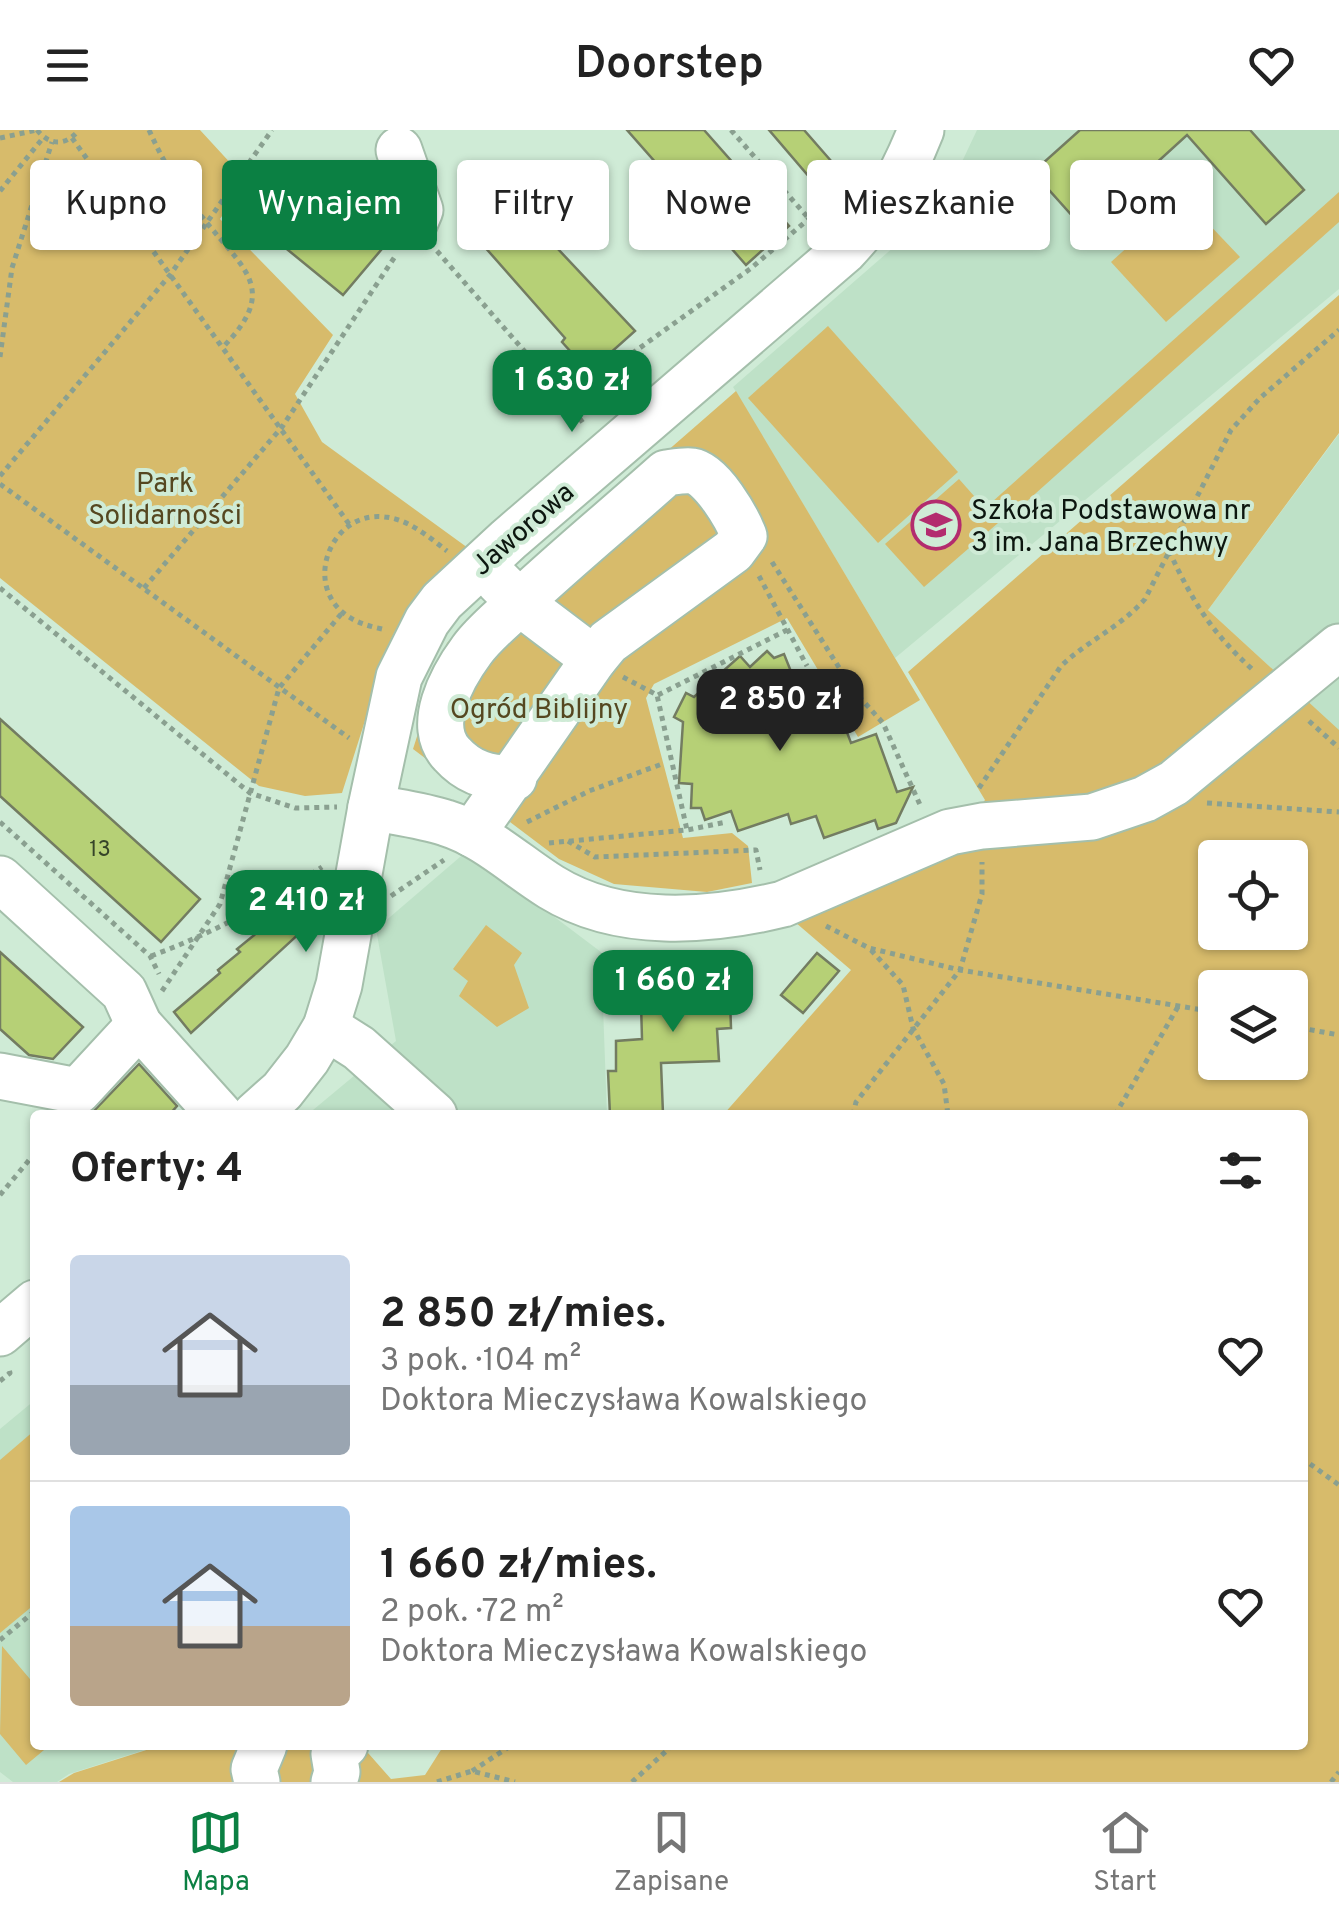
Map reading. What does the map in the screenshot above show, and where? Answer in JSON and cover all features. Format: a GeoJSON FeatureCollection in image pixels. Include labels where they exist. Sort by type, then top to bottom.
{"type":"FeatureCollection","features":[{"type":"Feature","properties":{"kind":"street","name":"Jaworowa"},"geometry":{"type":"LineString","coordinates":[[261,1110],[282,1091],[326,1027],[339,986],[370,808],[399,677],[412,645],[469,561],[844,252],[879,212],[903,175],[921,130]]}},
{"type":"Feature","properties":{"kind":"street"},"geometry":{"type":"LineString","coordinates":[[477,827],[609,668],[608,642],[733,551],[744,536],[737,518],[704,476],[691,470],[666,473],[520,603],[475,646],[456,673],[439,721],[440,742],[477,774],[494,779],[514,778]]}},
{"type":"Feature","properties":{"kind":"street"},"geometry":{"type":"LineString","coordinates":[[469,561],[609,668]]}},
{"type":"Feature","properties":{"kind":"street"},"geometry":{"type":"LineString","coordinates":[[370,808],[477,827],[555,889],[604,910],[700,919],[783,904],[952,824],[1092,816],[1145,800],[1174,782],[1339,647]]}},
{"type":"Feature","properties":{"kind":"street"},"geometry":{"type":"LineString","coordinates":[[0,879],[124,992],[138,1025],[215,1110]]}},
{"type":"Feature","properties":{"kind":"street"},"geometry":{"type":"LineString","coordinates":[[0,1076],[78,1091],[138,1025]]}},
{"type":"Feature","properties":{"kind":"street"},"geometry":{"type":"LineString","coordinates":[[326,1027],[359,1048],[428,1110]]}},
{"type":"Feature","properties":{"kind":"street"},"geometry":{"type":"LineString","coordinates":[[258,1782],[254,1769],[262,1750]]}},
{"type":"Feature","properties":{"kind":"path"},"geometry":{"type":"LineString","coordinates":[[0,138],[37,130],[52,142],[72,138],[79,130]]}},
{"type":"Feature","properties":{"kind":"path"},"geometry":{"type":"LineString","coordinates":[[149,130],[166,170],[246,270],[252,295],[250,314],[223,348]]}},
{"type":"Feature","properties":{"kind":"path"},"geometry":{"type":"LineString","coordinates":[[0,476],[170,275],[272,130]]}},
{"type":"Feature","properties":{"kind":"path"},"geometry":{"type":"LineString","coordinates":[[731,130],[807,217]]}},
{"type":"Feature","properties":{"kind":"path"},"geometry":{"type":"LineString","coordinates":[[0,192],[44,138]]}},
{"type":"Feature","properties":{"kind":"path"},"geometry":{"type":"LineString","coordinates":[[72,138],[349,524]]}},
{"type":"Feature","properties":{"kind":"path"},"geometry":{"type":"LineString","coordinates":[[0,357],[12,268],[52,142]]}},
{"type":"Feature","properties":{"kind":"path"},"geometry":{"type":"LineString","coordinates":[[567,400],[750,269],[807,219]]}},
{"type":"Feature","properties":{"kind":"path"},"geometry":{"type":"LineString","coordinates":[[144,588],[282,427],[397,250]]}},
{"type":"Feature","properties":{"kind":"path"},"geometry":{"type":"LineString","coordinates":[[437,250],[586,427]]}},
{"type":"Feature","properties":{"kind":"path"},"geometry":{"type":"LineString","coordinates":[[952,824],[1061,666],[1076,651],[1132,613],[1145,598],[1231,430],[1260,398],[1339,330]]}},
{"type":"Feature","properties":{"kind":"path"},"geometry":{"type":"LineString","coordinates":[[0,484],[361,746]]}},
{"type":"Feature","properties":{"kind":"path"},"geometry":{"type":"LineString","coordinates":[[388,630],[363,624],[342,613],[330,593],[325,558],[334,540],[349,524],[387,516],[410,524],[469,561]]}},
{"type":"Feature","properties":{"kind":"path"},"geometry":{"type":"LineString","coordinates":[[744,536],[752,564],[790,629],[806,666]]}},
{"type":"Feature","properties":{"kind":"path"},"geometry":{"type":"LineString","coordinates":[[744,536],[772,562],[854,691],[883,723],[952,824],[982,894],[960,970],[856,1102],[854,1110]]}},
{"type":"Feature","properties":{"kind":"path"},"geometry":{"type":"LineString","coordinates":[[1169,551],[1194,605],[1234,653],[1286,691],[1339,748]]}},
{"type":"Feature","properties":{"kind":"path"},"geometry":{"type":"LineString","coordinates":[[0,588],[250,793],[295,808],[370,808]]}},
{"type":"Feature","properties":{"kind":"path"},"geometry":{"type":"LineString","coordinates":[[138,1025],[220,904],[279,688],[342,613]]}},
{"type":"Feature","properties":{"kind":"path"},"geometry":{"type":"LineString","coordinates":[[657,695],[790,629]]}},
{"type":"Feature","properties":{"kind":"path"},"geometry":{"type":"LineString","coordinates":[[609,668],[657,695],[687,830]]}},
{"type":"Feature","properties":{"kind":"path"},"geometry":{"type":"LineString","coordinates":[[388,899],[464,846],[477,827],[504,834],[589,791],[662,764]]}},
{"type":"Feature","properties":{"kind":"path"},"geometry":{"type":"LineString","coordinates":[[1204,803],[1339,812]]}},
{"type":"Feature","properties":{"kind":"path"},"geometry":{"type":"LineString","coordinates":[[0,822],[150,956],[165,987]]}},
{"type":"Feature","properties":{"kind":"path"},"geometry":{"type":"LineString","coordinates":[[584,840],[687,830],[726,822]]}},
{"type":"Feature","properties":{"kind":"path"},"geometry":{"type":"LineString","coordinates":[[568,841],[594,857],[756,850]]}},
{"type":"Feature","properties":{"kind":"path"},"geometry":{"type":"LineString","coordinates":[[150,956],[197,939],[264,906],[326,864]]}},
{"type":"Feature","properties":{"kind":"path"},"geometry":{"type":"LineString","coordinates":[[783,904],[869,948],[960,970],[1198,1009]]}},
{"type":"Feature","properties":{"kind":"path"},"geometry":{"type":"LineString","coordinates":[[869,948],[903,985],[913,1028],[944,1084],[947,1110]]}},
{"type":"Feature","properties":{"kind":"path"},"geometry":{"type":"LineString","coordinates":[[1118,1110],[1179,1005]]}},
{"type":"Feature","properties":{"kind":"path"},"geometry":{"type":"LineString","coordinates":[[1308,1029],[1339,1035]]}},
{"type":"Feature","properties":{"kind":"path"},"geometry":{"type":"LineString","coordinates":[[0,1194],[30,1159]]}},
{"type":"Feature","properties":{"kind":"path"},"geometry":{"type":"LineString","coordinates":[[1308,1462],[1339,1485]]}},
{"type":"Feature","properties":{"kind":"path"},"geometry":{"type":"LineString","coordinates":[[0,1640],[30,1615]]}},
{"type":"Feature","properties":{"kind":"path"},"geometry":{"type":"LineString","coordinates":[[437,1782],[472,1771],[504,1750]]}},
{"type":"Feature","properties":{"kind":"path"},"geometry":{"type":"LineString","coordinates":[[632,1782],[667,1750]]}},
{"type":"Feature","properties":{"kind":"path"},"geometry":{"type":"LineString","coordinates":[[472,1771],[515,1782]]}},
{"type":"Feature","properties":{"kind":"path"},"geometry":{"type":"LineString","coordinates":[[1331,1782],[1339,1772]]}},
{"type":"Feature","properties":{"kind":"shaded area","name":"Szkoła Podstawowa nr 3 im. Jana Brzechwy"},"geometry":{"type":"Polygon","coordinates":[[[977,130],[1339,130],[1339,289],[895,658],[733,387],[890,250],[1050,250],[1050,160],[963,160],[977,130]]]}},
{"type":"Feature","properties":{"kind":"shaded area"},"geometry":{"type":"Polygon","coordinates":[[[1339,434],[1339,731],[1208,610],[1339,434]]]}},
{"type":"Feature","properties":{"kind":"shaded area"},"geometry":{"type":"Polygon","coordinates":[[[467,851],[601,952],[607,1110],[313,1110],[396,1041],[376,929],[467,851]]]}},
{"type":"Feature","properties":{"kind":"shaded area"},"geometry":{"type":"Polygon","coordinates":[[[30,1404],[30,1750],[144,1750],[69,1774],[57,1782],[13,1782],[0,1772],[0,1429],[30,1404]]]}},
{"type":"Feature","properties":{"kind":"green space","name":"Park Solidarności"},"geometry":{"type":"Polygon","coordinates":[[[0,130],[200,130],[228,160],[222,160],[222,250],[250,250],[333,335],[295,394],[322,442],[468,548],[408,607],[391,639],[342,793],[305,796],[259,786],[0,578],[0,130]]]}},
{"type":"Feature","properties":{"kind":"green space"},"geometry":{"type":"Polygon","coordinates":[[[1339,192],[1339,222],[1007,519],[992,502],[1339,192]]]}},
{"type":"Feature","properties":{"kind":"green space"},"geometry":{"type":"Polygon","coordinates":[[[1213,229],[1240,257],[1166,322],[1111,262],[1124,250],[1213,250],[1213,229]]]}},
{"type":"Feature","properties":{"kind":"green space"},"geometry":{"type":"Polygon","coordinates":[[[1339,295],[1339,433],[1208,610],[1339,730],[1339,1782],[59,1782],[74,1773],[146,1750],[365,1750],[391,1779],[425,1775],[441,1750],[1308,1750],[1308,1110],[727,1110],[851,970],[795,922],[949,849],[985,800],[908,672],[1339,295]]]}},
{"type":"Feature","properties":{"kind":"green space"},"geometry":{"type":"Polygon","coordinates":[[[828,326],[958,472],[878,543],[748,398],[828,326]]]}},
{"type":"Feature","properties":{"kind":"green space","name":"Ogród Biblijny"},"geometry":{"type":"Polygon","coordinates":[[[736,391],[920,700],[858,737],[787,618],[654,684],[646,698],[683,838],[732,833],[748,846],[752,883],[707,892],[614,884],[559,859],[413,749],[447,643],[736,391]]]}},
{"type":"Feature","properties":{"kind":"green space"},"geometry":{"type":"Polygon","coordinates":[[[959,479],[998,523],[924,587],[885,544],[959,479]]]}},
{"type":"Feature","properties":{"kind":"green space"},"geometry":{"type":"Polygon","coordinates":[[[486,925],[522,953],[514,965],[529,1008],[497,1027],[459,996],[468,981],[453,969],[486,925]]]}},
{"type":"Feature","properties":{"kind":"green space"},"geometry":{"type":"Polygon","coordinates":[[[30,1434],[30,1608],[0,1633],[0,1460],[30,1434]]]}},
{"type":"Feature","properties":{"kind":"green space"},"geometry":{"type":"Polygon","coordinates":[[[2,1646],[30,1679],[30,1750],[44,1750],[26,1765],[0,1734],[2,1646]]]}},
{"type":"Feature","properties":{"kind":"building"},"geometry":{"type":"Polygon","coordinates":[[[627,130],[704,130],[731,160],[653,160],[627,130]]]}},
{"type":"Feature","properties":{"kind":"building"},"geometry":{"type":"Polygon","coordinates":[[[769,130],[804,130],[830,160],[807,160],[807,174],[769,130]]]}},
{"type":"Feature","properties":{"kind":"building"},"geometry":{"type":"Polygon","coordinates":[[[1080,130],[1250,130],[1304,190],[1266,224],[1187,135],[1160,160],[1070,160],[1070,213],[1050,191],[1050,160],[1046,160],[1080,130]]]}},
{"type":"Feature","properties":{"kind":"building"},"geometry":{"type":"Polygon","coordinates":[[[288,250],[381,250],[343,295],[288,250]]]}},
{"type":"Feature","properties":{"kind":"building"},"geometry":{"type":"Polygon","coordinates":[[[487,250],[559,250],[635,331],[589,372],[562,342],[565,338],[487,250]]]}},
{"type":"Feature","properties":{"kind":"building"},"geometry":{"type":"Polygon","coordinates":[[[733,250],[763,250],[746,265],[733,250]]]}},
{"type":"Feature","properties":{"kind":"building"},"geometry":{"type":"Polygon","coordinates":[[[767,651],[774,658],[784,654],[794,679],[814,672],[832,722],[842,719],[851,743],[876,734],[897,792],[913,787],[896,823],[878,829],[875,820],[824,838],[816,816],[791,824],[788,814],[738,831],[731,811],[705,820],[701,808],[691,808],[692,784],[679,783],[683,722],[674,717],[686,693],[694,697],[740,656],[750,667],[767,651]]]}},
{"type":"Feature","properties":{"kind":"building"},"geometry":{"type":"Polygon","coordinates":[[[0,719],[200,899],[161,942],[0,796],[0,719]]]}},
{"type":"Feature","properties":{"kind":"building"},"geometry":{"type":"Polygon","coordinates":[[[296,897],[315,919],[191,1033],[174,1012],[220,973],[218,970],[240,952],[237,949],[256,930],[296,897]]]}},
{"type":"Feature","properties":{"kind":"building"},"geometry":{"type":"Polygon","coordinates":[[[0,952],[83,1027],[53,1059],[29,1055],[0,1029],[0,952]]]}},
{"type":"Feature","properties":{"kind":"building"},"geometry":{"type":"Polygon","coordinates":[[[817,953],[839,971],[803,1013],[781,995],[817,953]]]}},
{"type":"Feature","properties":{"kind":"building"},"geometry":{"type":"Polygon","coordinates":[[[742,968],[743,999],[730,999],[731,1028],[717,1029],[719,1061],[661,1063],[663,1110],[610,1110],[608,1071],[616,1071],[616,1041],[642,1039],[641,1003],[659,1002],[658,971],[742,968]]]}},
{"type":"Feature","properties":{"kind":"building"},"geometry":{"type":"Polygon","coordinates":[[[139,1064],[177,1106],[173,1110],[95,1110],[139,1064]]]}},
{"type":"Feature","properties":{"kind":"place","name":"Szkoła Podstawowa nr 3 im. Jana Brzechwy"},"geometry":{"type":"Point","coordinates":[936,525]}}]}
